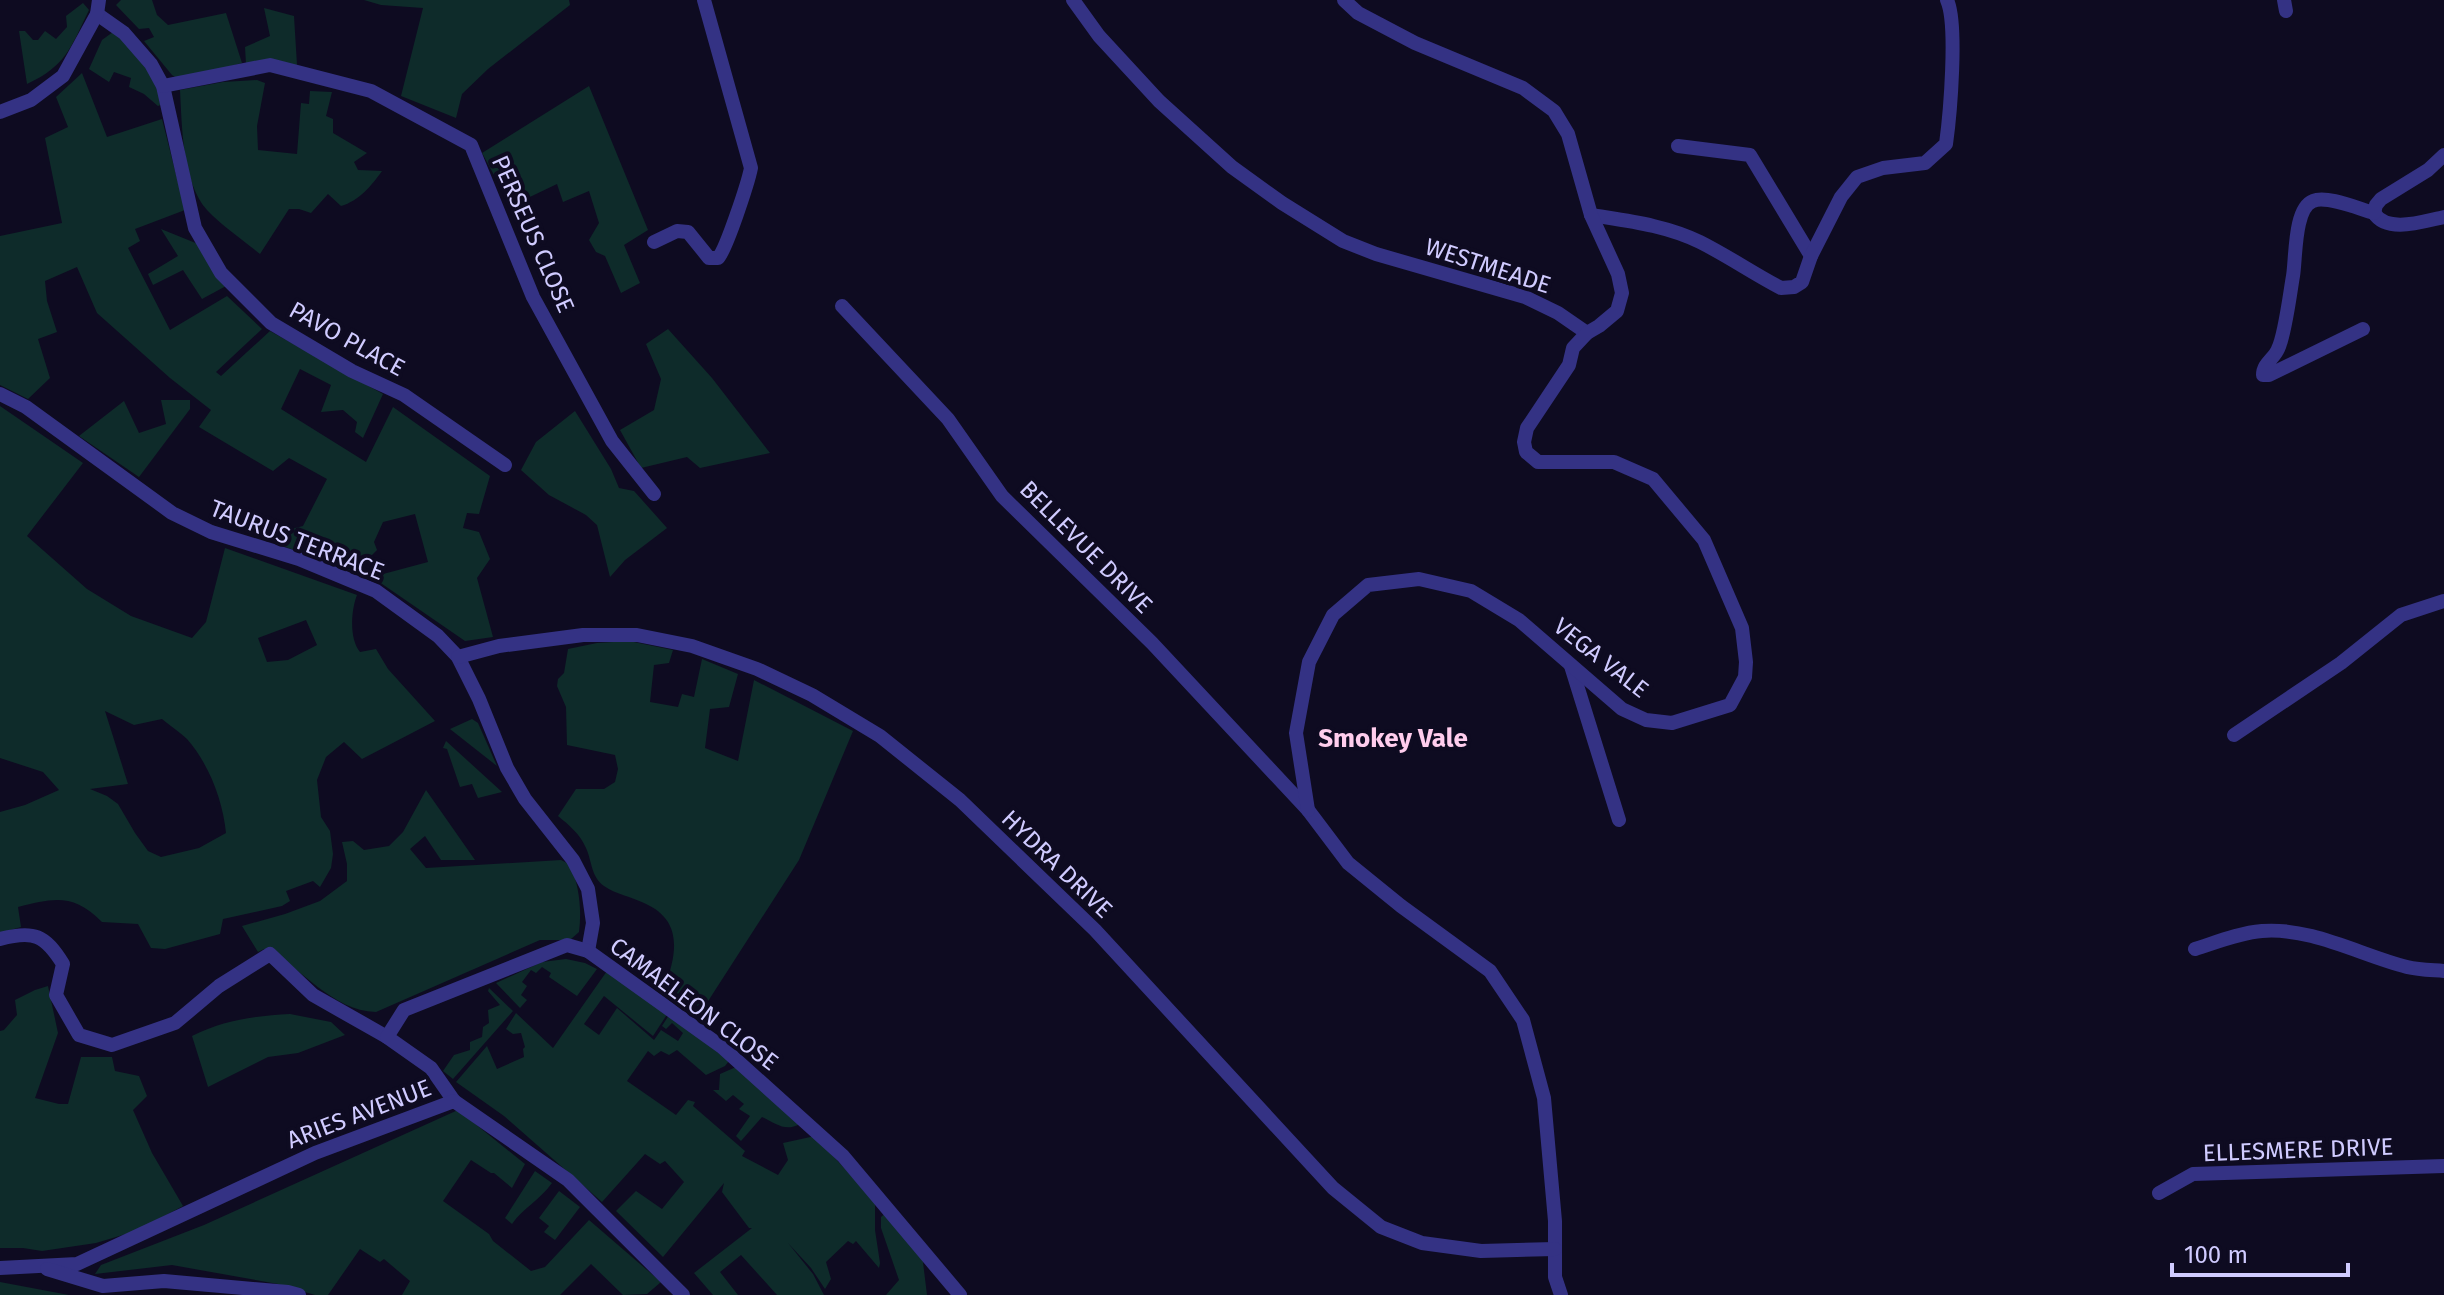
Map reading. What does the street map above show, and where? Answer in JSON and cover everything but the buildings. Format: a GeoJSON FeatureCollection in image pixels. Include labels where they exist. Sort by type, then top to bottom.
{"type":"FeatureCollection","features":[{"type":"Feature","properties":{"kind":"street"},"geometry":{"type":"LineString","coordinates":[[654,242],[677,231],[688,232],[709,258],[718,258],[724,252],[747,189],[751,168],[704,0]]}},
{"type":"Feature","properties":{"kind":"street","name":"WESTMEADE"},"geometry":{"type":"LineString","coordinates":[[1073,0],[1099,36],[1159,101],[1232,167],[1282,203],[1354,246],[1525,297],[1558,313],[1587,333]]}},
{"type":"Feature","properties":{"kind":"street"},"geometry":{"type":"LineString","coordinates":[[1344,0],[1358,13],[1415,43],[1523,88],[1554,111],[1568,134],[1591,215],[1618,274],[1622,293],[1617,311],[1587,333]]}},
{"type":"Feature","properties":{"kind":"street"},"geometry":{"type":"LineString","coordinates":[[1591,215],[1647,224],[1699,241],[1781,288],[1794,287],[1806,276],[1811,256],[1841,197],[1857,177],[1883,168],[1925,163],[1946,144],[1951,53],[1951,9],[1947,0]]}},
{"type":"Feature","properties":{"kind":"street"},"geometry":{"type":"LineString","coordinates":[[0,112],[31,100],[63,76],[98,7]]}},
{"type":"Feature","properties":{"kind":"street","name":"PAVO PLACE"},"geometry":{"type":"LineString","coordinates":[[98,7],[151,64],[163,86],[195,228],[221,273],[271,323],[352,371],[404,395],[505,465]]}},
{"type":"Feature","properties":{"kind":"street","name":"PERSEUS CLOSE"},"geometry":{"type":"LineString","coordinates":[[163,86],[270,65],[371,91],[471,145],[533,297],[612,441],[654,494]]}},
{"type":"Feature","properties":{"kind":"street"},"geometry":{"type":"LineString","coordinates":[[1678,146],[1750,155],[1811,256]]}},
{"type":"Feature","properties":{"kind":"street"},"geometry":{"type":"LineString","coordinates":[[2374,213],[2381,199],[2428,170],[2444,155]]}},
{"type":"Feature","properties":{"kind":"street"},"geometry":{"type":"LineString","coordinates":[[2363,329],[2269,375],[2263,375],[2263,368],[2278,350],[2296,259],[2299,218],[2304,209],[2316,199],[2374,213],[2387,223],[2403,224],[2444,217]]}},
{"type":"Feature","properties":{"kind":"street","name":"BELLEVUE DRIVE"},"geometry":{"type":"LineString","coordinates":[[842,306],[948,419],[1002,496],[1152,643],[1308,810],[1348,863],[1490,971],[1523,1020],[1544,1098],[1555,1221],[1555,1277],[1561,1295]]}},
{"type":"Feature","properties":{"kind":"street","name":"VEGA VALE"},"geometry":{"type":"LineString","coordinates":[[1308,810],[1296,733],[1309,662],[1333,615],[1368,585],[1419,579],[1471,591],[1519,620],[1622,709],[1646,720],[1672,723],[1730,705],[1745,677],[1742,628],[1704,540],[1653,479],[1614,462],[1538,462],[1526,452],[1524,442],[1527,428],[1569,365],[1573,348],[1587,333]]}},
{"type":"Feature","properties":{"kind":"street","name":"TAURUS TERRACE"},"geometry":{"type":"LineString","coordinates":[[0,394],[26,407],[172,513],[211,532],[299,559],[376,591],[438,636],[458,657],[507,768],[525,799],[573,860],[588,889],[593,923],[588,951]]}},
{"type":"Feature","properties":{"kind":"street"},"geometry":{"type":"LineString","coordinates":[[2234,735],[2341,663],[2401,615],[2444,601]]}},
{"type":"Feature","properties":{"kind":"street","name":"HYDRA DRIVE"},"geometry":{"type":"LineString","coordinates":[[458,657],[499,646],[583,635],[637,635],[692,646],[757,669],[812,695],[880,736],[960,800],[1095,930],[1333,1188],[1381,1227],[1422,1243],[1481,1251],[1555,1249]]}},
{"type":"Feature","properties":{"kind":"street"},"geometry":{"type":"LineString","coordinates":[[1571,665],[1619,820]]}},
{"type":"Feature","properties":{"kind":"street"},"geometry":{"type":"LineString","coordinates":[[2195,949],[2247,934],[2280,932],[2308,936],[2410,968],[2444,971]]}},
{"type":"Feature","properties":{"kind":"street"},"geometry":{"type":"LineString","coordinates":[[0,939],[22,933],[50,943],[63,964],[56,995],[79,1035],[112,1045],[175,1023],[219,986],[270,954],[313,995],[387,1037],[431,1068],[454,1101]]}},
{"type":"Feature","properties":{"kind":"street","name":"CAMAELEON CLOSE"},"geometry":{"type":"LineString","coordinates":[[387,1037],[404,1010],[567,945],[588,951],[722,1047],[843,1156],[960,1295]]}},
{"type":"Feature","properties":{"kind":"street","name":"ARIES AVENUE"},"geometry":{"type":"LineString","coordinates":[[0,1268],[77,1264],[315,1153],[454,1101],[568,1180],[683,1295]]}},
{"type":"Feature","properties":{"kind":"street","name":"ELLESMERE DRIVE"},"geometry":{"type":"LineString","coordinates":[[2159,1193],[2193,1174],[2444,1166]]}},
{"type":"Feature","properties":{"kind":"street"},"geometry":{"type":"LineString","coordinates":[[35,1266],[103,1286],[288,1292],[299,1295]]}},
{"type":"Feature","properties":{"kind":"green space"},"geometry":{"type":"Polygon","coordinates":[[[121,0],[152,0],[157,15],[168,25],[226,13],[242,63],[180,80],[172,75],[144,41],[154,37],[149,28],[139,29],[116,5],[121,0]]]}},
{"type":"Feature","properties":{"kind":"green space"},"geometry":{"type":"Polygon","coordinates":[[[364,0],[569,0],[570,5],[488,69],[462,94],[456,118],[401,96],[423,8],[381,5],[364,0]]]}},
{"type":"Feature","properties":{"kind":"green space"},"geometry":{"type":"Polygon","coordinates":[[[83,3],[89,10],[66,54],[51,70],[27,84],[19,31],[25,31],[33,40],[38,40],[45,31],[56,39],[67,27],[66,16],[83,3]]]}},
{"type":"Feature","properties":{"kind":"green space"},"geometry":{"type":"Polygon","coordinates":[[[264,8],[294,16],[297,65],[246,64],[245,47],[270,36],[264,8]]]}},
{"type":"Feature","properties":{"kind":"green space"},"geometry":{"type":"Polygon","coordinates":[[[113,32],[145,60],[163,104],[158,106],[129,87],[131,78],[114,72],[109,82],[89,69],[102,40],[113,32]]]}},
{"type":"Feature","properties":{"kind":"green space"},"geometry":{"type":"Polygon","coordinates":[[[82,73],[107,137],[162,119],[185,210],[135,229],[140,241],[128,248],[170,330],[227,296],[262,329],[216,372],[221,376],[270,331],[383,394],[363,438],[355,432],[357,422],[343,410],[321,412],[331,385],[300,369],[281,409],[366,462],[393,407],[490,476],[479,514],[467,513],[463,528],[479,532],[490,559],[477,578],[493,637],[465,641],[372,577],[428,562],[415,514],[383,522],[374,542],[377,550],[355,572],[280,545],[287,530],[303,526],[327,479],[289,458],[273,471],[199,427],[211,410],[97,313],[77,267],[45,281],[47,301],[57,332],[38,339],[50,378],[28,399],[0,385],[0,236],[62,223],[45,138],[68,127],[56,97],[82,73]]]}},
{"type":"Feature","properties":{"kind":"green space"},"geometry":{"type":"Polygon","coordinates":[[[257,80],[265,83],[257,126],[258,150],[297,154],[301,103],[309,104],[310,91],[332,92],[326,116],[333,119],[333,133],[367,153],[354,162],[358,170],[382,171],[364,192],[348,204],[341,206],[328,194],[311,213],[289,209],[260,254],[213,216],[199,198],[185,153],[180,90],[257,80]]]}},
{"type":"Feature","properties":{"kind":"green space"},"geometry":{"type":"Polygon","coordinates":[[[589,86],[648,230],[624,245],[640,283],[621,293],[605,256],[596,252],[589,240],[599,223],[589,191],[563,202],[557,184],[511,206],[482,153],[589,86]]]}},
{"type":"Feature","properties":{"kind":"green space"},"geometry":{"type":"Polygon","coordinates":[[[161,229],[198,244],[226,286],[202,299],[183,270],[153,285],[148,274],[178,256],[161,229]]]}},
{"type":"Feature","properties":{"kind":"green space"},"geometry":{"type":"Polygon","coordinates":[[[668,329],[712,378],[770,453],[700,468],[687,457],[641,468],[620,430],[654,410],[661,379],[646,344],[668,329]]]}},
{"type":"Feature","properties":{"kind":"green space"},"geometry":{"type":"Polygon","coordinates":[[[161,400],[190,400],[190,409],[139,477],[79,436],[124,401],[139,433],[166,424],[161,400]]]}},
{"type":"Feature","properties":{"kind":"green space"},"geometry":{"type":"Polygon","coordinates":[[[0,406],[83,463],[27,536],[87,589],[131,616],[192,638],[206,622],[225,548],[357,595],[352,624],[356,646],[360,652],[376,649],[388,669],[435,721],[362,759],[344,742],[326,757],[317,780],[321,817],[330,831],[333,854],[331,868],[320,887],[313,881],[286,891],[290,901],[282,906],[223,919],[220,934],[165,949],[151,948],[138,924],[102,922],[82,906],[63,900],[18,907],[21,927],[0,933],[0,812],[59,790],[43,772],[0,758],[0,406]],[[306,620],[258,638],[267,662],[288,660],[317,645],[306,620]],[[105,711],[128,784],[90,789],[118,804],[148,851],[161,857],[199,848],[226,833],[214,783],[187,739],[162,719],[134,725],[105,711]]]}},
{"type":"Feature","properties":{"kind":"green space"},"geometry":{"type":"Polygon","coordinates":[[[575,411],[611,469],[619,488],[634,491],[667,528],[625,560],[610,577],[597,525],[586,515],[549,495],[521,470],[536,442],[575,411]]]}},
{"type":"Feature","properties":{"kind":"green space"},"geometry":{"type":"Polygon","coordinates":[[[629,641],[673,650],[669,663],[654,665],[650,702],[678,707],[682,694],[694,697],[702,659],[738,674],[729,707],[710,709],[705,748],[738,761],[754,680],[853,731],[799,860],[703,1009],[665,986],[672,962],[674,938],[665,918],[644,903],[604,886],[594,873],[581,838],[558,816],[576,789],[604,789],[615,782],[618,769],[615,755],[567,745],[566,707],[557,686],[558,679],[564,673],[568,649],[629,641]]]}},
{"type":"Feature","properties":{"kind":"green space"},"geometry":{"type":"Polygon","coordinates":[[[472,719],[478,723],[497,766],[450,729],[472,719]]]}},
{"type":"Feature","properties":{"kind":"green space"},"geometry":{"type":"Polygon","coordinates":[[[446,741],[502,792],[478,798],[472,784],[460,787],[447,749],[443,748],[446,741]]]}},
{"type":"Feature","properties":{"kind":"green space"},"geometry":{"type":"Polygon","coordinates":[[[426,790],[475,860],[441,860],[425,836],[410,849],[426,868],[561,860],[571,865],[576,882],[580,906],[579,932],[570,940],[540,940],[376,1012],[345,1004],[278,957],[264,949],[258,952],[242,926],[320,901],[347,881],[342,842],[353,841],[364,850],[389,846],[403,832],[426,790]]]}},
{"type":"Feature","properties":{"kind":"green space"},"geometry":{"type":"Polygon","coordinates":[[[566,959],[597,969],[577,996],[549,977],[551,973],[542,967],[536,973],[531,970],[522,982],[527,986],[521,995],[527,1000],[520,1008],[496,983],[542,962],[566,959]]]}},
{"type":"Feature","properties":{"kind":"green space"},"geometry":{"type":"Polygon","coordinates":[[[607,971],[668,1013],[653,1036],[604,996],[584,1024],[599,1035],[617,1008],[654,1040],[661,1030],[678,1041],[683,1033],[672,1023],[666,1029],[662,1026],[669,1015],[729,1061],[706,1075],[677,1050],[669,1055],[661,1051],[654,1056],[648,1051],[627,1081],[676,1115],[688,1100],[695,1102],[693,1106],[745,1151],[742,1156],[778,1175],[788,1160],[783,1143],[815,1136],[875,1202],[879,1268],[856,1241],[853,1244],[848,1241],[826,1262],[831,1279],[825,1289],[811,1268],[788,1243],[813,1274],[824,1295],[777,1295],[741,1255],[720,1272],[738,1295],[713,1295],[694,1273],[752,1228],[722,1192],[724,1183],[663,1257],[616,1211],[636,1191],[662,1209],[684,1182],[665,1161],[660,1164],[645,1154],[602,1202],[504,1116],[456,1082],[487,1046],[497,1069],[524,1057],[521,1033],[513,1034],[506,1029],[516,1013],[553,1048],[607,971]]]}},
{"type":"Feature","properties":{"kind":"green space"},"geometry":{"type":"Polygon","coordinates":[[[48,986],[58,1033],[35,1098],[68,1104],[81,1057],[112,1057],[115,1071],[139,1076],[147,1096],[133,1110],[152,1153],[183,1206],[136,1231],[96,1243],[42,1251],[0,1248],[0,1031],[17,1015],[15,1000],[48,986]]]}},
{"type":"Feature","properties":{"kind":"green space"},"geometry":{"type":"Polygon","coordinates":[[[489,988],[513,1011],[453,1079],[443,1071],[454,1055],[470,1050],[470,1042],[482,1037],[483,1027],[489,1023],[488,1010],[500,1005],[488,991],[489,988]]]}},
{"type":"Feature","properties":{"kind":"green space"},"geometry":{"type":"Polygon","coordinates":[[[290,1014],[331,1022],[345,1035],[298,1053],[268,1057],[208,1087],[192,1036],[240,1020],[290,1014]]]}},
{"type":"Feature","properties":{"kind":"green space"},"geometry":{"type":"Polygon","coordinates":[[[736,1067],[800,1124],[785,1127],[762,1117],[741,1141],[736,1136],[750,1116],[739,1109],[744,1104],[733,1095],[726,1101],[713,1090],[719,1090],[720,1074],[736,1067]]]}},
{"type":"Feature","properties":{"kind":"green space"},"geometry":{"type":"Polygon","coordinates":[[[458,1110],[525,1164],[512,1188],[471,1160],[443,1201],[489,1234],[493,1241],[531,1271],[545,1267],[589,1220],[661,1282],[647,1294],[623,1295],[591,1264],[560,1295],[402,1295],[410,1281],[384,1259],[380,1262],[360,1249],[328,1295],[315,1295],[278,1284],[172,1265],[95,1274],[101,1265],[204,1225],[458,1110]]]}},
{"type":"Feature","properties":{"kind":"green space"},"geometry":{"type":"Polygon","coordinates":[[[535,1171],[552,1183],[512,1224],[505,1218],[535,1171]]]}},
{"type":"Feature","properties":{"kind":"green space"},"geometry":{"type":"Polygon","coordinates":[[[559,1191],[580,1207],[555,1240],[544,1232],[549,1226],[539,1218],[559,1191]]]}},
{"type":"Feature","properties":{"kind":"green space"},"geometry":{"type":"Polygon","coordinates":[[[887,1212],[922,1254],[927,1295],[886,1295],[899,1280],[881,1228],[881,1217],[887,1212]]]}},
{"type":"Feature","properties":{"kind":"green space"},"geometry":{"type":"Polygon","coordinates":[[[0,1282],[69,1295],[0,1295],[0,1282]]]}},
{"type":"Feature","properties":{"kind":"district","name":"Smokey Vale"},"geometry":{"type":"Point","coordinates":[1393,738]}}]}
